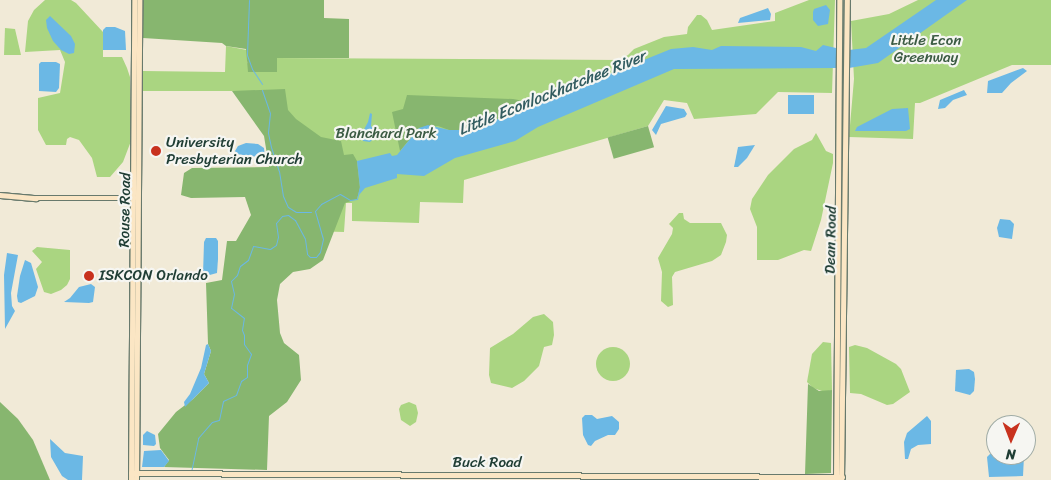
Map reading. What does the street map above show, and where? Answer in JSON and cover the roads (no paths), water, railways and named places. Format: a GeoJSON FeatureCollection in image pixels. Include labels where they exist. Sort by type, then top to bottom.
{"type":"FeatureCollection","features":[{"type":"Feature","properties":{"kind":"street","name":"Rouse Road"},"geometry":{"type":"LineString","coordinates":[[134,0],[136,198]]}},
{"type":"Feature","properties":{"kind":"street","name":"Rouse Road"},"geometry":{"type":"LineString","coordinates":[[136,480],[134,473],[139,0]]}},
{"type":"Feature","properties":{"kind":"street","name":"Dean Road"},"geometry":{"type":"LineString","coordinates":[[838,478],[839,0]]}},
{"type":"Feature","properties":{"kind":"street","name":"Dean Road"},"geometry":{"type":"LineString","coordinates":[[838,478],[847,0]]}},
{"type":"Feature","properties":{"kind":"street"},"geometry":{"type":"LineString","coordinates":[[0,195],[136,198]]}},
{"type":"Feature","properties":{"kind":"street","name":"Rouse Road"},"geometry":{"type":"LineString","coordinates":[[131,480],[134,473]]}},
{"type":"Feature","properties":{"kind":"street","name":"Buck Road"},"geometry":{"type":"LineString","coordinates":[[134,473],[415,477],[838,478]]}},
{"type":"Feature","properties":{"kind":"water"},"geometry":{"type":"Polygon","coordinates":[[[936,0],[967,0],[878,63],[849,68],[849,50],[866,48],[936,0]]]}},
{"type":"Feature","properties":{"kind":"water"},"geometry":{"type":"Polygon","coordinates":[[[826,5],[830,10],[828,24],[818,26],[813,20],[814,9],[826,5]]]}},
{"type":"Feature","properties":{"kind":"water"},"geometry":{"type":"Polygon","coordinates":[[[768,8],[771,14],[770,20],[738,23],[740,18],[768,8]]]}},
{"type":"Feature","properties":{"kind":"water"},"geometry":{"type":"Polygon","coordinates":[[[50,16],[71,36],[75,44],[74,53],[69,54],[61,50],[53,41],[47,28],[46,20],[50,16]]]}},
{"type":"Feature","properties":{"kind":"water"},"geometry":{"type":"Polygon","coordinates":[[[106,27],[115,27],[125,31],[126,50],[103,50],[103,30],[106,27]]]}},
{"type":"Feature","properties":{"kind":"water"},"geometry":{"type":"Polygon","coordinates":[[[823,45],[836,48],[836,68],[674,69],[538,127],[515,141],[455,158],[424,176],[397,174],[397,178],[365,188],[359,195],[357,161],[390,153],[392,156],[397,155],[419,128],[428,125],[449,130],[471,130],[671,49],[693,47],[712,50],[721,46],[801,47],[816,51],[823,45]]]}},
{"type":"Feature","properties":{"kind":"water"},"geometry":{"type":"Polygon","coordinates":[[[41,62],[56,62],[60,64],[59,88],[56,92],[39,91],[39,64],[41,62]]]}},
{"type":"Feature","properties":{"kind":"water"},"geometry":{"type":"Polygon","coordinates":[[[1023,68],[1027,71],[1011,83],[1002,93],[987,93],[988,81],[1023,68]]]}},
{"type":"Feature","properties":{"kind":"water"},"geometry":{"type":"Polygon","coordinates":[[[964,90],[967,95],[953,100],[945,108],[938,109],[940,100],[964,90]]]}},
{"type":"Feature","properties":{"kind":"water"},"geometry":{"type":"Polygon","coordinates":[[[788,95],[814,95],[814,114],[788,114],[788,95]]]}},
{"type":"Feature","properties":{"kind":"water"},"geometry":{"type":"Polygon","coordinates":[[[666,106],[684,109],[687,114],[685,117],[661,124],[656,135],[652,130],[666,106]]]}},
{"type":"Feature","properties":{"kind":"water"},"geometry":{"type":"Polygon","coordinates":[[[908,108],[910,129],[906,131],[855,131],[857,127],[892,109],[908,108]]]}},
{"type":"Feature","properties":{"kind":"water"},"geometry":{"type":"Polygon","coordinates":[[[370,113],[372,114],[371,126],[375,132],[374,138],[370,142],[363,141],[361,135],[368,122],[370,113]]]}},
{"type":"Feature","properties":{"kind":"water"},"geometry":{"type":"Polygon","coordinates":[[[246,143],[258,144],[264,148],[265,158],[236,154],[235,151],[238,146],[246,143]]]}},
{"type":"Feature","properties":{"kind":"water"},"geometry":{"type":"Polygon","coordinates":[[[755,145],[747,158],[738,167],[734,167],[738,147],[755,145]]]}},
{"type":"Feature","properties":{"kind":"water"},"geometry":{"type":"Polygon","coordinates":[[[1000,219],[1010,220],[1014,224],[1012,239],[999,237],[997,228],[1000,219]]]}},
{"type":"Feature","properties":{"kind":"water"},"geometry":{"type":"Polygon","coordinates":[[[206,238],[216,238],[218,241],[218,259],[217,273],[206,276],[203,274],[204,242],[206,238]]]}},
{"type":"Feature","properties":{"kind":"water"},"geometry":{"type":"Polygon","coordinates":[[[7,253],[18,255],[11,293],[12,306],[15,311],[5,329],[4,275],[7,253]]]}},
{"type":"Feature","properties":{"kind":"water"},"geometry":{"type":"Polygon","coordinates":[[[25,260],[31,263],[38,287],[35,296],[21,303],[18,302],[17,296],[25,260]]]}},
{"type":"Feature","properties":{"kind":"water"},"geometry":{"type":"Polygon","coordinates":[[[91,284],[95,287],[93,302],[64,302],[79,287],[91,284]]]}},
{"type":"Feature","properties":{"kind":"water"},"geometry":{"type":"Polygon","coordinates":[[[208,344],[211,351],[204,374],[209,383],[185,407],[184,402],[190,394],[201,368],[206,345],[208,344]]]}},
{"type":"Feature","properties":{"kind":"water"},"geometry":{"type":"Polygon","coordinates":[[[969,369],[974,372],[974,391],[970,395],[955,391],[956,370],[969,369]]]}},
{"type":"Feature","properties":{"kind":"water"},"geometry":{"type":"Polygon","coordinates":[[[585,415],[592,415],[597,419],[612,416],[619,422],[619,429],[615,435],[608,435],[595,441],[591,446],[588,445],[583,435],[582,418],[585,415]]]}},
{"type":"Feature","properties":{"kind":"water"},"geometry":{"type":"Polygon","coordinates":[[[927,416],[931,421],[931,444],[918,445],[911,449],[908,459],[905,459],[904,442],[907,433],[927,416]]]}},
{"type":"Feature","properties":{"kind":"water"},"geometry":{"type":"Polygon","coordinates":[[[147,431],[155,435],[156,444],[154,446],[143,445],[143,435],[147,431]]]}},
{"type":"Feature","properties":{"kind":"water"},"geometry":{"type":"Polygon","coordinates":[[[50,439],[65,453],[83,456],[82,480],[68,480],[62,476],[51,457],[50,439]]]}},
{"type":"Feature","properties":{"kind":"water"},"geometry":{"type":"Polygon","coordinates":[[[161,450],[169,461],[164,467],[142,467],[144,451],[161,450]]]}},
{"type":"Feature","properties":{"kind":"water"},"geometry":{"type":"Polygon","coordinates":[[[988,465],[1024,465],[1023,476],[989,477],[988,465]]]}},
{"type":"Feature","properties":{"kind":"waterway"},"geometry":{"type":"LineString","coordinates":[[249,0],[247,55],[252,69],[262,84]]}},
{"type":"Feature","properties":{"kind":"waterway"},"geometry":{"type":"LineString","coordinates":[[262,90],[270,113],[268,133],[279,171],[283,196],[288,207],[296,212],[311,212]]}},
{"type":"Feature","properties":{"kind":"waterway","name":"Little Econlockhatchee River"},"geometry":{"type":"LineString","coordinates":[[191,472],[198,438],[212,422],[219,420],[223,401],[236,395],[241,381],[247,377],[247,365],[251,354],[244,344],[242,330],[244,318],[231,308],[234,294],[231,281],[237,275],[240,266],[248,260],[253,246],[270,249],[276,245],[278,237],[276,223],[282,216],[288,215],[295,220],[305,239],[307,254],[310,257],[316,257],[320,252],[323,239],[315,211],[321,204],[340,194],[350,200],[357,199],[360,186]]}},
{"type":"Feature","properties":{"kind":"place","name":"University Presbyterian Church"},"geometry":{"type":"Point","coordinates":[156,151]}},
{"type":"Feature","properties":{"kind":"place","name":"ISKCON Orlando"},"geometry":{"type":"Point","coordinates":[89,276]}},
{"type":"Feature","properties":{"kind":"park label","name":"Little Econ Greenway"},"geometry":{"type":"Point","coordinates":[926,48]}},
{"type":"Feature","properties":{"kind":"park label","name":"Blanchard Park"},"geometry":{"type":"Point","coordinates":[386,134]}}]}
